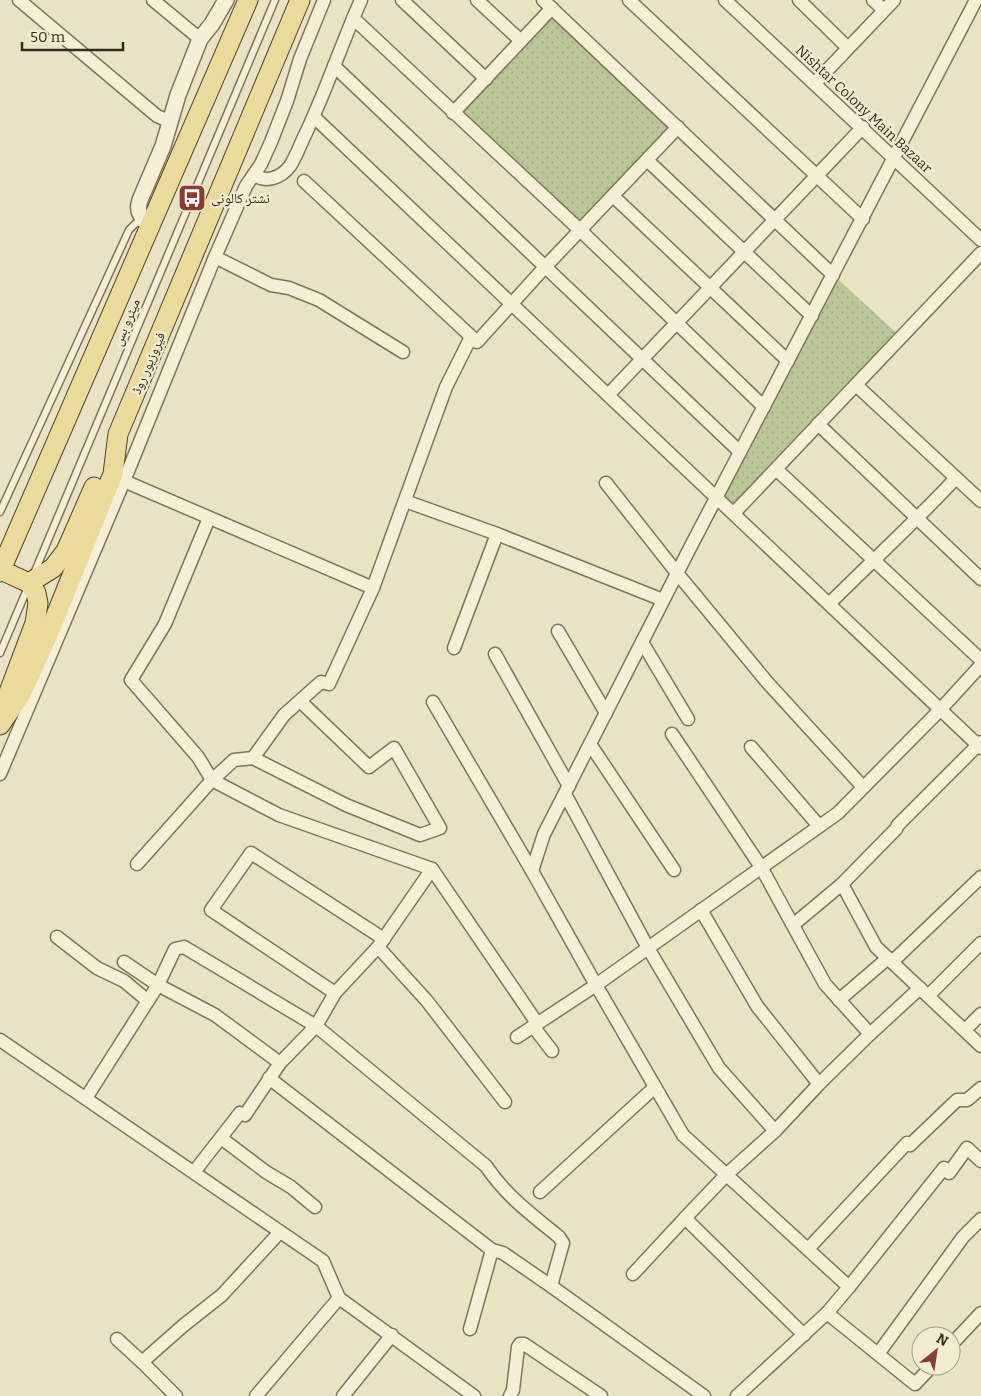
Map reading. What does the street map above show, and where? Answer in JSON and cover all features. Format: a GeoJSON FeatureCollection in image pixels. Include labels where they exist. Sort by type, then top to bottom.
{"type":"FeatureCollection","features":[{"type":"Feature","properties":{"kind":"main road"},"geometry":{"type":"LineString","coordinates":[[1,724],[9,690],[38,611],[36,593],[29,583],[0,571],[248,0]]}},
{"type":"Feature","properties":{"kind":"main road","name":"فیروزپور روڈ"},"geometry":{"type":"LineString","coordinates":[[1,724],[21,694],[50,630],[113,474],[118,434],[300,0]]}},
{"type":"Feature","properties":{"kind":"main road"},"geometry":{"type":"LineString","coordinates":[[29,583],[52,568],[66,551],[118,434]]}},
{"type":"Feature","properties":{"kind":"street"},"geometry":{"type":"LineString","coordinates":[[19,0],[157,116],[171,122]]}},
{"type":"Feature","properties":{"kind":"street"},"geometry":{"type":"LineString","coordinates":[[153,0],[200,39]]}},
{"type":"Feature","properties":{"kind":"street"},"geometry":{"type":"LineString","coordinates":[[150,224],[142,218],[138,207],[163,146],[178,95],[200,39],[212,24],[226,0]]}},
{"type":"Feature","properties":{"kind":"street"},"geometry":{"type":"LineString","coordinates":[[0,774],[124,481],[215,257],[246,186],[261,164],[280,121],[300,59],[324,0]]}},
{"type":"Feature","properties":{"kind":"street"},"geometry":{"type":"LineString","coordinates":[[254,174],[261,180],[272,179],[282,174],[290,166],[314,117],[360,0]]}},
{"type":"Feature","properties":{"kind":"street"},"geometry":{"type":"LineString","coordinates":[[402,0],[486,78]]}},
{"type":"Feature","properties":{"kind":"street"},"geometry":{"type":"LineString","coordinates":[[477,0],[521,41]]}},
{"type":"Feature","properties":{"kind":"street"},"geometry":{"type":"LineString","coordinates":[[629,0],[863,219]]}},
{"type":"Feature","properties":{"kind":"street","name":"Nishtar Colony Main Bazaar"},"geometry":{"type":"LineString","coordinates":[[725,0],[981,240]]}},
{"type":"Feature","properties":{"kind":"street"},"geometry":{"type":"LineString","coordinates":[[799,0],[848,48]]}},
{"type":"Feature","properties":{"kind":"street"},"geometry":{"type":"LineString","coordinates":[[873,0],[884,10]]}},
{"type":"Feature","properties":{"kind":"street"},"geometry":{"type":"LineString","coordinates":[[815,83],[894,0]]}},
{"type":"Feature","properties":{"kind":"street"},"geometry":{"type":"LineString","coordinates":[[532,871],[544,834],[663,600],[976,0]]}},
{"type":"Feature","properties":{"kind":"street"},"geometry":{"type":"LineString","coordinates":[[453,113],[521,41],[548,4],[834,275]]}},
{"type":"Feature","properties":{"kind":"street"},"geometry":{"type":"LineString","coordinates":[[352,18],[581,231],[764,407]]}},
{"type":"Feature","properties":{"kind":"street"},"geometry":{"type":"LineString","coordinates":[[334,66],[740,452]]}},
{"type":"Feature","properties":{"kind":"street"},"geometry":{"type":"LineString","coordinates":[[314,117],[940,710],[980,745],[898,825],[842,884],[793,926]]}},
{"type":"Feature","properties":{"kind":"street"},"geometry":{"type":"LineString","coordinates":[[608,395],[776,220],[862,127]]}},
{"type":"Feature","properties":{"kind":"street"},"geometry":{"type":"LineString","coordinates":[[304,180],[477,342],[545,267],[678,128]]}},
{"type":"Feature","properties":{"kind":"street"},"geometry":{"type":"LineString","coordinates":[[647,160],[812,316]]}},
{"type":"Feature","properties":{"kind":"street"},"geometry":{"type":"LineString","coordinates":[[613,196],[788,361]]}},
{"type":"Feature","properties":{"kind":"street"},"geometry":{"type":"LineString","coordinates":[[734,513],[981,253]]}},
{"type":"Feature","properties":{"kind":"street"},"geometry":{"type":"LineString","coordinates":[[215,257],[272,285],[289,288],[319,300],[355,320],[403,352]]}},
{"type":"Feature","properties":{"kind":"street"},"geometry":{"type":"LineString","coordinates":[[169,314],[189,322]]}},
{"type":"Feature","properties":{"kind":"street"},"geometry":{"type":"LineString","coordinates":[[253,758],[284,715],[321,682],[329,684],[374,588],[446,387],[471,337]]}},
{"type":"Feature","properties":{"kind":"street"},"geometry":{"type":"LineString","coordinates":[[856,385],[981,501]]}},
{"type":"Feature","properties":{"kind":"street"},"geometry":{"type":"LineString","coordinates":[[818,424],[981,579]]}},
{"type":"Feature","properties":{"kind":"street"},"geometry":{"type":"LineString","coordinates":[[776,469],[981,660]]}},
{"type":"Feature","properties":{"kind":"street"},"geometry":{"type":"LineString","coordinates":[[829,604],[918,519],[956,478]]}},
{"type":"Feature","properties":{"kind":"street"},"geometry":{"type":"LineString","coordinates":[[124,481],[374,588]]}},
{"type":"Feature","properties":{"kind":"street"},"geometry":{"type":"LineString","coordinates":[[606,483],[767,682],[863,787]]}},
{"type":"Feature","properties":{"kind":"street"},"geometry":{"type":"LineString","coordinates":[[405,501],[497,534],[663,600]]}},
{"type":"Feature","properties":{"kind":"street"},"geometry":{"type":"LineString","coordinates":[[209,518],[165,624],[131,680],[198,757],[212,780],[279,816],[432,869],[552,1051]]}},
{"type":"Feature","properties":{"kind":"street"},"geometry":{"type":"LineString","coordinates":[[454,648],[497,534]]}},
{"type":"Feature","properties":{"kind":"street"},"geometry":{"type":"LineString","coordinates":[[558,631],[606,713]]}},
{"type":"Feature","properties":{"kind":"street"},"geometry":{"type":"LineString","coordinates":[[642,642],[688,719]]}},
{"type":"Feature","properties":{"kind":"street"},"geometry":{"type":"LineString","coordinates":[[495,654],[648,948],[719,1068],[775,1131]]}},
{"type":"Feature","properties":{"kind":"street"},"geometry":{"type":"LineString","coordinates":[[517,1037],[596,985],[838,813],[940,710],[981,665]]}},
{"type":"Feature","properties":{"kind":"street"},"geometry":{"type":"LineString","coordinates":[[137,864],[212,780],[234,760],[253,758],[346,805],[420,835],[440,828],[394,748],[369,767],[300,701]]}},
{"type":"Feature","properties":{"kind":"street"},"geometry":{"type":"LineString","coordinates":[[433,702],[683,1135],[849,1287]]}},
{"type":"Feature","properties":{"kind":"street"},"geometry":{"type":"LineString","coordinates":[[672,734],[760,868],[824,984],[870,1034]]}},
{"type":"Feature","properties":{"kind":"street"},"geometry":{"type":"LineString","coordinates":[[590,744],[674,870]]}},
{"type":"Feature","properties":{"kind":"street"},"geometry":{"type":"LineString","coordinates":[[751,747],[819,826]]}},
{"type":"Feature","properties":{"kind":"street"},"geometry":{"type":"LineString","coordinates":[[336,993],[211,910],[251,854],[381,943],[505,1102]]}},
{"type":"Feature","properties":{"kind":"street"},"geometry":{"type":"LineString","coordinates":[[194,1172],[240,1113],[245,1115],[280,1063],[316,1026],[336,993],[381,943],[432,869]]}},
{"type":"Feature","properties":{"kind":"street"},"geometry":{"type":"LineString","coordinates":[[839,1000],[890,960],[981,877]]}},
{"type":"Feature","properties":{"kind":"street"},"geometry":{"type":"LineString","coordinates":[[842,884],[876,947],[981,1046]]}},
{"type":"Feature","properties":{"kind":"street"},"geometry":{"type":"LineString","coordinates":[[701,910],[757,1006],[818,1084]]}},
{"type":"Feature","properties":{"kind":"street"},"geometry":{"type":"LineString","coordinates":[[57,937],[97,968],[124,981],[148,1001]]}},
{"type":"Feature","properties":{"kind":"street"},"geometry":{"type":"LineString","coordinates":[[633,1274],[726,1174],[775,1131],[818,1084],[870,1034],[924,992],[981,942]]}},
{"type":"Feature","properties":{"kind":"street"},"geometry":{"type":"LineString","coordinates":[[86,1098],[158,985],[175,949],[184,947],[316,1026],[486,1166],[496,1181],[516,1203],[559,1237],[563,1243],[551,1286]]}},
{"type":"Feature","properties":{"kind":"street"},"geometry":{"type":"LineString","coordinates":[[124,962],[158,985],[214,1015],[280,1063]]}},
{"type":"Feature","properties":{"kind":"street"},"geometry":{"type":"LineString","coordinates":[[965,1030],[981,1014]]}},
{"type":"Feature","properties":{"kind":"street"},"geometry":{"type":"LineString","coordinates":[[0,1040],[323,1261],[339,1298],[474,1396]]}},
{"type":"Feature","properties":{"kind":"street"},"geometry":{"type":"LineString","coordinates":[[270,1078],[492,1250],[503,1253],[551,1286],[704,1396]]}},
{"type":"Feature","properties":{"kind":"street"},"geometry":{"type":"LineString","coordinates":[[540,1192],[656,1087]]}},
{"type":"Feature","properties":{"kind":"street"},"geometry":{"type":"LineString","coordinates":[[808,1248],[907,1143],[910,1145],[957,1100],[967,1100],[981,1088]]}},
{"type":"Feature","properties":{"kind":"street"},"geometry":{"type":"LineString","coordinates":[[221,1138],[266,1172],[291,1187],[314,1207]]}},
{"type":"Feature","properties":{"kind":"street"},"geometry":{"type":"LineString","coordinates":[[737,1396],[827,1313],[944,1168],[949,1173],[967,1148],[981,1161]]}},
{"type":"Feature","properties":{"kind":"street"},"geometry":{"type":"LineString","coordinates":[[685,1218],[804,1335]]}},
{"type":"Feature","properties":{"kind":"street"},"geometry":{"type":"LineString","coordinates":[[878,1354],[963,1237],[981,1218]]}},
{"type":"Feature","properties":{"kind":"street"},"geometry":{"type":"LineString","coordinates":[[142,1362],[222,1295],[280,1232]]}},
{"type":"Feature","properties":{"kind":"street"},"geometry":{"type":"LineString","coordinates":[[470,1329],[492,1250]]}},
{"type":"Feature","properties":{"kind":"street"},"geometry":{"type":"LineString","coordinates":[[256,1396],[339,1298]]}},
{"type":"Feature","properties":{"kind":"street"},"geometry":{"type":"LineString","coordinates":[[827,1313],[915,1384],[923,1376]]}},
{"type":"Feature","properties":{"kind":"street"},"geometry":{"type":"LineString","coordinates":[[961,1334],[981,1313]]}},
{"type":"Feature","properties":{"kind":"street"},"geometry":{"type":"LineString","coordinates":[[343,1396],[392,1336]]}},
{"type":"Feature","properties":{"kind":"street"},"geometry":{"type":"LineString","coordinates":[[116,1339],[176,1396]]}},
{"type":"Feature","properties":{"kind":"street"},"geometry":{"type":"LineString","coordinates":[[510,1396],[513,1390],[518,1347],[520,1344],[524,1344],[600,1396]]}},
{"type":"Feature","properties":{"kind":"lane","name":"میٹرو بس"},"geometry":{"type":"LineString","coordinates":[[0,653],[275,0]]}},
{"type":"Feature","properties":{"kind":"lane"},"geometry":{"type":"LineString","coordinates":[[0,512],[129,230],[136,223],[150,224]]}},
{"type":"Feature","properties":{"kind":"green space"},"geometry":{"type":"Polygon","coordinates":[[[552,8],[678,127],[581,231],[453,113],[552,8]]]}},
{"type":"Feature","properties":{"kind":"green space"},"geometry":{"type":"Polygon","coordinates":[[[833,275],[901,337],[734,513],[717,497],[833,275]]]}},
{"type":"Feature","properties":{"kind":"place","name":"نشتر کالونی"},"geometry":{"type":"Point","coordinates":[192,198]}}]}
